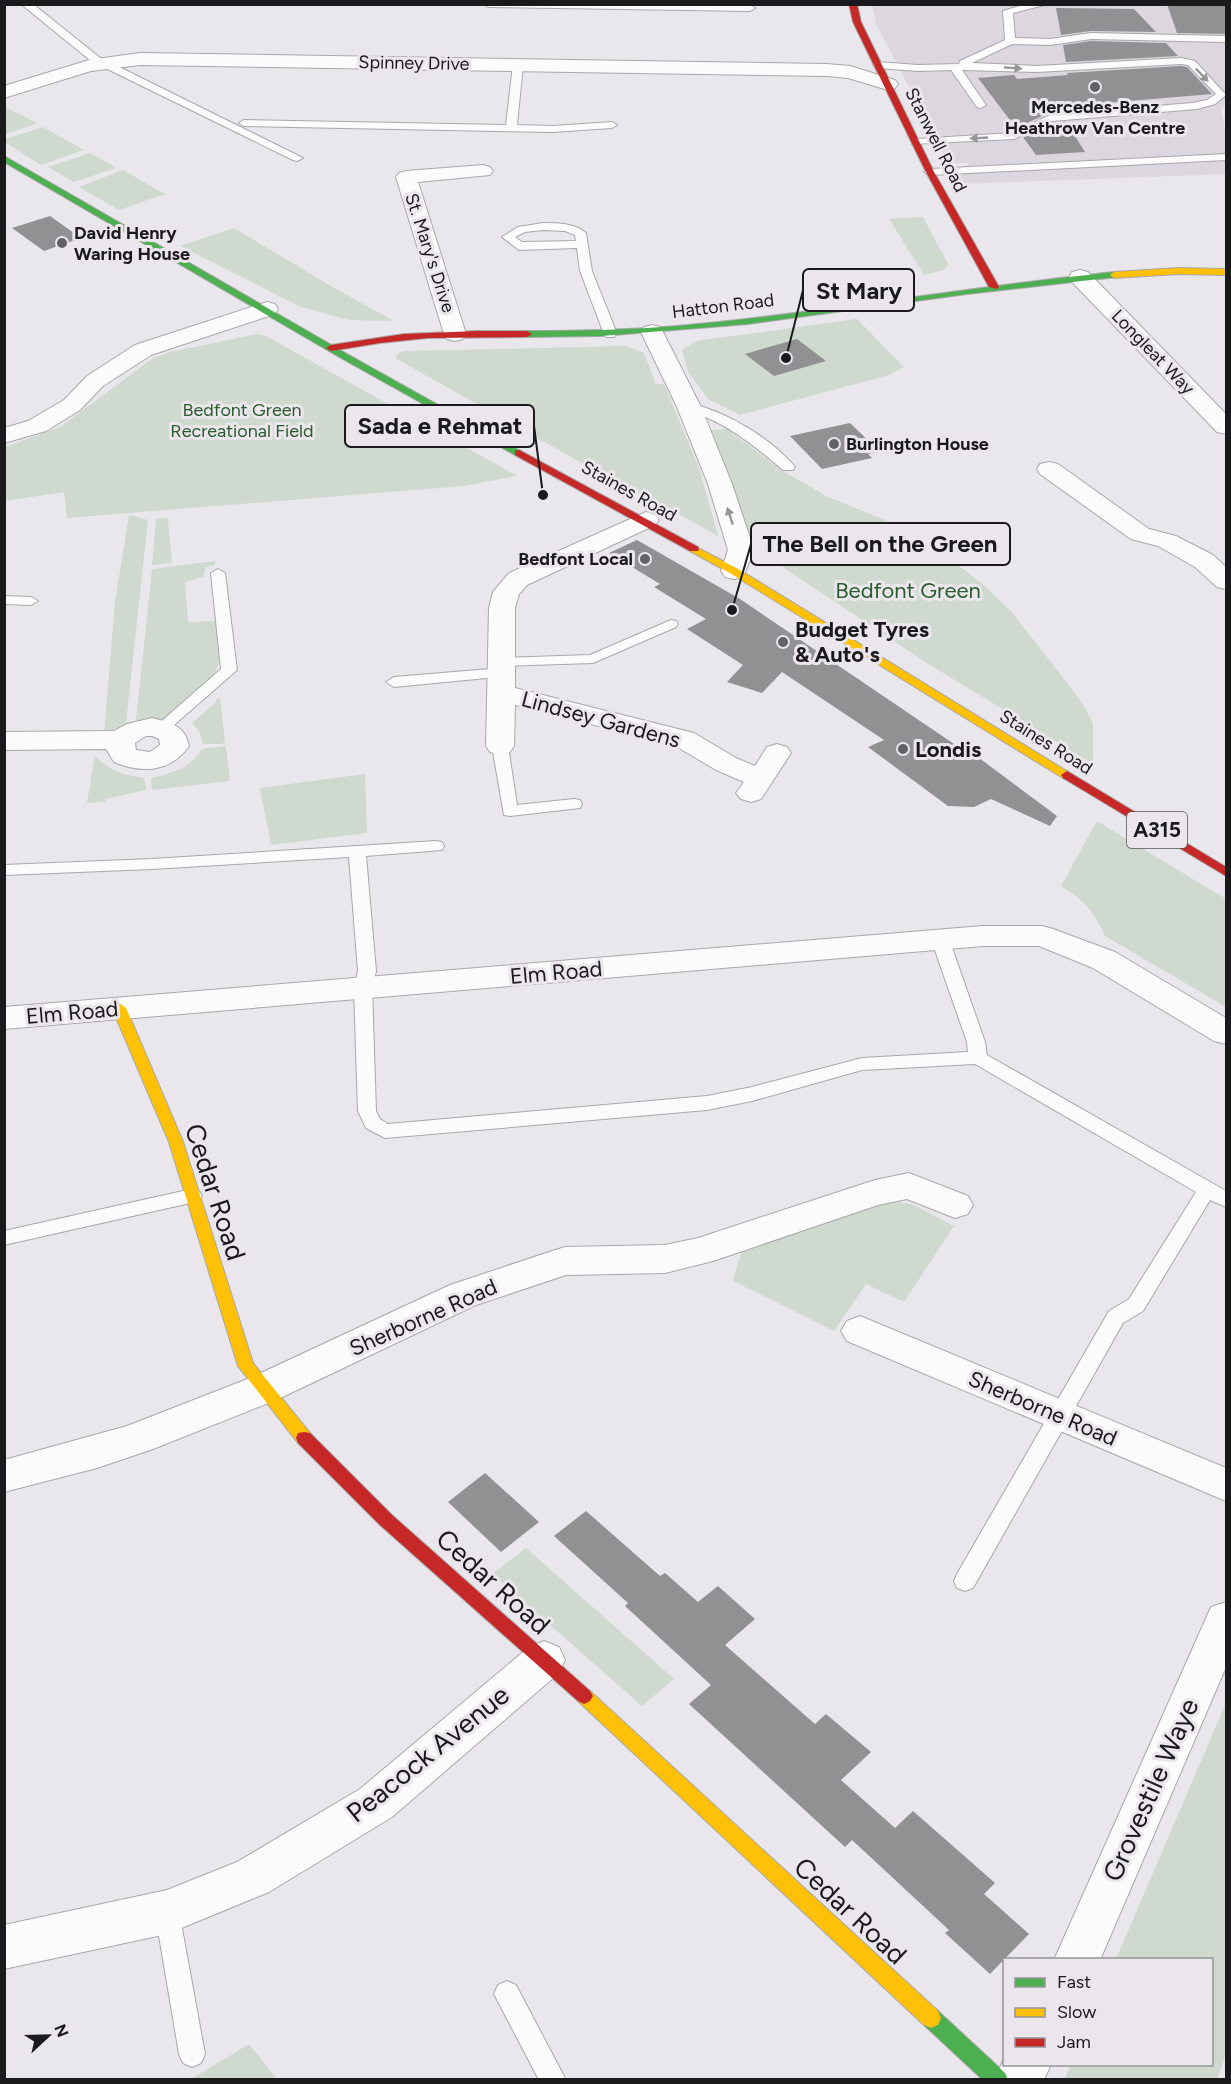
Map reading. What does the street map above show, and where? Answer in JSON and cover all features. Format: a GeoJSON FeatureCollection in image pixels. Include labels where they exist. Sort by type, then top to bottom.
{"type":"FeatureCollection","features":[{"type":"Feature","properties":{"kind":"street","name":"Stanwell Road"},"geometry":{"type":"LineString","coordinates":[[853,4],[857,22],[930,172],[994,287]]}},
{"type":"Feature","properties":{"kind":"street","name":"Spinney Drive"},"geometry":{"type":"LineString","coordinates":[[4,92],[105,63],[140,59],[827,70],[850,72],[888,84]]}},
{"type":"Feature","properties":{"kind":"street","name":"Spinney Drive"},"geometry":{"type":"LineString","coordinates":[[827,70],[878,65]]}},
{"type":"Feature","properties":{"kind":"street","name":"Staines Road"},"geometry":{"type":"LineString","coordinates":[[4,158],[331,348],[734,571],[1227,872]]}},
{"type":"Feature","properties":{"kind":"street","name":"St. Mary's Drive"},"geometry":{"type":"LineString","coordinates":[[455,334],[406,177],[483,171]]}},
{"type":"Feature","properties":{"kind":"street","name":"Hatton Road"},"geometry":{"type":"LineString","coordinates":[[331,348],[369,339],[412,334],[652,332],[718,326],[1080,277],[1145,272],[1227,272]]}},
{"type":"Feature","properties":{"kind":"street","name":"Longleat Way"},"geometry":{"type":"LineString","coordinates":[[1080,277],[1227,427]]}},
{"type":"Feature","properties":{"kind":"street"},"geometry":{"type":"LineString","coordinates":[[4,436],[37,426],[72,405],[95,381],[143,350],[267,309]]}},
{"type":"Feature","properties":{"kind":"street"},"geometry":{"type":"LineString","coordinates":[[652,332],[689,407],[720,484],[741,550],[734,571]]}},
{"type":"Feature","properties":{"kind":"street"},"geometry":{"type":"LineString","coordinates":[[1049,469],[1140,534],[1167,541],[1204,561],[1227,581]]}},
{"type":"Feature","properties":{"kind":"street"},"geometry":{"type":"LineString","coordinates":[[500,746],[502,608],[506,592],[518,579],[645,520]]}},
{"type":"Feature","properties":{"kind":"street","name":"Lindsey Gardens"},"geometry":{"type":"LineString","coordinates":[[502,676],[684,739],[726,764],[756,786],[777,753]]}},
{"type":"Feature","properties":{"kind":"street"},"geometry":{"type":"LineString","coordinates":[[4,741],[121,741],[119,746],[124,756],[139,762],[157,760],[175,746],[173,735],[161,729]]}},
{"type":"Feature","properties":{"kind":"street","name":"Elm Road"},"geometry":{"type":"LineString","coordinates":[[4,1018],[940,939],[1042,936],[1104,960],[1227,1033]]}},
{"type":"Feature","properties":{"kind":"street","name":"Cedar Road"},"geometry":{"type":"LineString","coordinates":[[119,1008],[176,1142],[246,1366],[263,1389],[330,1467],[544,1660],[998,2079]]}},
{"type":"Feature","properties":{"kind":"street","name":"Sherborne Road"},"geometry":{"type":"LineString","coordinates":[[4,1476],[97,1452],[139,1438],[263,1389],[463,1295],[566,1261],[665,1259],[700,1251],[875,1193],[909,1186],[955,1205]]}},
{"type":"Feature","properties":{"kind":"street","name":"Sherborne Road"},"geometry":{"type":"LineString","coordinates":[[860,1331],[1227,1485]]}},
{"type":"Feature","properties":{"kind":"street","name":"Grovestile Waye"},"geometry":{"type":"LineString","coordinates":[[1077,1958],[1227,1620]]}},
{"type":"Feature","properties":{"kind":"street","name":"Peacock Avenue"},"geometry":{"type":"LineString","coordinates":[[4,1947],[167,1912],[254,1877],[376,1803],[544,1660]]}},
{"type":"Feature","properties":{"kind":"lane"},"geometry":{"type":"LineString","coordinates":[[26,4],[94,59],[297,158]]}},
{"type":"Feature","properties":{"kind":"lane"},"geometry":{"type":"LineString","coordinates":[[489,4],[750,8]]}},
{"type":"Feature","properties":{"kind":"lane"},"geometry":{"type":"LineString","coordinates":[[1010,40],[1008,11],[1043,4]]}},
{"type":"Feature","properties":{"kind":"lane"},"geometry":{"type":"LineString","coordinates":[[955,68],[1001,47],[1010,40],[1050,42],[1091,36],[1227,39]]}},
{"type":"Feature","properties":{"kind":"lane"},"geometry":{"type":"LineString","coordinates":[[878,65],[918,69],[991,66],[1037,69],[1181,61],[1191,63],[1222,94],[1209,103],[1188,107],[1050,118],[1014,136],[916,142]]}},
{"type":"Feature","properties":{"kind":"lane"},"geometry":{"type":"LineString","coordinates":[[511,128],[518,65]]}},
{"type":"Feature","properties":{"kind":"lane"},"geometry":{"type":"LineString","coordinates":[[955,68],[981,105]]}},
{"type":"Feature","properties":{"kind":"lane"},"geometry":{"type":"LineString","coordinates":[[244,123],[554,129],[612,125]]}},
{"type":"Feature","properties":{"kind":"lane"},"geometry":{"type":"LineString","coordinates":[[930,172],[1227,157]]}},
{"type":"Feature","properties":{"kind":"lane"},"geometry":{"type":"LineString","coordinates":[[583,244],[519,246],[508,237],[510,234],[527,228],[567,226],[580,233],[583,244],[586,271],[610,334]]}},
{"type":"Feature","properties":{"kind":"lane"},"geometry":{"type":"LineString","coordinates":[[689,407],[712,413],[732,423],[788,467]]}},
{"type":"Feature","properties":{"kind":"lane"},"geometry":{"type":"LineString","coordinates":[[161,729],[229,670],[218,573]]}},
{"type":"Feature","properties":{"kind":"lane"},"geometry":{"type":"LineString","coordinates":[[4,600],[31,601]]}},
{"type":"Feature","properties":{"kind":"lane"},"geometry":{"type":"LineString","coordinates":[[394,682],[502,676],[593,659],[671,624]]}},
{"type":"Feature","properties":{"kind":"lane"},"geometry":{"type":"LineString","coordinates":[[500,746],[510,811],[574,804]]}},
{"type":"Feature","properties":{"kind":"lane"},"geometry":{"type":"LineString","coordinates":[[4,870],[152,864],[436,846]]}},
{"type":"Feature","properties":{"kind":"lane"},"geometry":{"type":"LineString","coordinates":[[357,851],[367,971],[363,988],[367,1111],[373,1123],[385,1131],[706,1103],[752,1094],[862,1064],[978,1058],[1227,1200]]}},
{"type":"Feature","properties":{"kind":"lane"},"geometry":{"type":"LineString","coordinates":[[940,939],[976,1042],[978,1058]]}},
{"type":"Feature","properties":{"kind":"lane"},"geometry":{"type":"LineString","coordinates":[[964,1581],[1116,1317],[1136,1305],[1208,1188]]}},
{"type":"Feature","properties":{"kind":"lane"},"geometry":{"type":"LineString","coordinates":[[4,1238],[192,1196]]}},
{"type":"Feature","properties":{"kind":"lane"},"geometry":{"type":"LineString","coordinates":[[167,1912],[192,2054]]}},
{"type":"Feature","properties":{"kind":"lane"},"geometry":{"type":"LineString","coordinates":[[507,1994],[554,2079]]}},
{"type":"Feature","properties":{"kind":"shaded area"},"geometry":{"type":"Polygon","coordinates":[[[872,5],[1226,5],[1226,104],[1221,109],[1226,134],[1226,174],[960,184],[951,174],[971,173],[967,163],[949,163],[876,24],[872,5]]]}},
{"type":"Feature","properties":{"kind":"green space"},"geometry":{"type":"Polygon","coordinates":[[[5,107],[37,123],[5,135],[5,107]]]}},
{"type":"Feature","properties":{"kind":"green space"},"geometry":{"type":"Polygon","coordinates":[[[43,127],[84,150],[41,165],[5,142],[5,139],[43,127]]]}},
{"type":"Feature","properties":{"kind":"green space"},"geometry":{"type":"Polygon","coordinates":[[[90,153],[116,168],[74,182],[48,167],[90,153]]]}},
{"type":"Feature","properties":{"kind":"green space"},"geometry":{"type":"Polygon","coordinates":[[[123,170],[165,194],[119,210],[79,187],[123,170]]]}},
{"type":"Feature","properties":{"kind":"green space"},"geometry":{"type":"Polygon","coordinates":[[[923,217],[948,264],[944,270],[924,275],[889,219],[923,217]]]}},
{"type":"Feature","properties":{"kind":"green space"},"geometry":{"type":"Polygon","coordinates":[[[234,228],[394,321],[349,320],[301,307],[180,246],[234,228]]]}},
{"type":"Feature","properties":{"kind":"green space"},"geometry":{"type":"Polygon","coordinates":[[[857,319],[904,367],[889,375],[740,415],[709,400],[688,372],[682,350],[696,341],[857,319]]]}},
{"type":"Feature","properties":{"kind":"green space","name":"Bedfont Green Recreational Field"},"geometry":{"type":"Polygon","coordinates":[[[257,334],[266,336],[517,476],[464,486],[67,518],[64,492],[5,501],[5,447],[60,427],[153,358],[170,352],[257,334]]]}},
{"type":"Feature","properties":{"kind":"green space"},"geometry":{"type":"Polygon","coordinates":[[[627,346],[644,353],[656,384],[664,384],[700,471],[718,536],[665,506],[628,489],[395,358],[400,352],[406,351],[627,346]]]}},
{"type":"Feature","properties":{"kind":"green space","name":"Bedfont Green"},"geometry":{"type":"Polygon","coordinates":[[[727,429],[781,470],[826,496],[922,538],[979,581],[1012,612],[1081,701],[1093,723],[1093,764],[930,665],[784,568],[740,521],[711,430],[727,429]]]}},
{"type":"Feature","properties":{"kind":"green space"},"geometry":{"type":"Polygon","coordinates":[[[129,515],[148,520],[126,723],[104,734],[115,602],[129,515]]]}},
{"type":"Feature","properties":{"kind":"green space"},"geometry":{"type":"Polygon","coordinates":[[[168,518],[172,563],[152,565],[156,520],[168,518]]]}},
{"type":"Feature","properties":{"kind":"green space"},"geometry":{"type":"Polygon","coordinates":[[[215,561],[215,565],[206,567],[203,577],[185,582],[188,622],[217,621],[222,649],[216,669],[211,679],[175,719],[136,720],[152,569],[215,561]]]}},
{"type":"Feature","properties":{"kind":"green space"},"geometry":{"type":"Polygon","coordinates":[[[217,698],[220,698],[225,741],[222,744],[203,744],[199,731],[192,723],[216,702],[217,698]]]}},
{"type":"Feature","properties":{"kind":"green space"},"geometry":{"type":"Polygon","coordinates":[[[226,747],[230,781],[152,790],[151,778],[186,766],[202,749],[226,747]]]}},
{"type":"Feature","properties":{"kind":"green space"},"geometry":{"type":"Polygon","coordinates":[[[95,756],[117,772],[144,778],[146,790],[105,799],[105,802],[87,803],[95,756]]]}},
{"type":"Feature","properties":{"kind":"green space"},"geometry":{"type":"Polygon","coordinates":[[[365,774],[367,833],[271,845],[260,788],[365,774]]]}},
{"type":"Feature","properties":{"kind":"green space"},"geometry":{"type":"Polygon","coordinates":[[[1097,821],[1226,899],[1226,1007],[1105,936],[1087,907],[1061,886],[1097,821]]]}},
{"type":"Feature","properties":{"kind":"green space"},"geometry":{"type":"Polygon","coordinates":[[[891,1201],[912,1204],[954,1226],[904,1302],[866,1284],[834,1331],[733,1281],[742,1250],[867,1206],[891,1201]]]}},
{"type":"Feature","properties":{"kind":"green space"},"geometry":{"type":"Polygon","coordinates":[[[526,1548],[674,1679],[642,1706],[492,1574],[526,1548]]]}},
{"type":"Feature","properties":{"kind":"green space"},"geometry":{"type":"Polygon","coordinates":[[[1226,1703],[1226,2055],[1217,2079],[1064,2079],[1070,2066],[1213,2066],[1213,1958],[1116,1958],[1226,1703]]]}},
{"type":"Feature","properties":{"kind":"green space"},"geometry":{"type":"Polygon","coordinates":[[[249,2044],[277,2079],[191,2079],[249,2044]]]}},
{"type":"Feature","properties":{"kind":"building"},"geometry":{"type":"Polygon","coordinates":[[[1167,4],[1227,4],[1227,34],[1177,33],[1167,4]]]}},
{"type":"Feature","properties":{"kind":"building"},"geometry":{"type":"Polygon","coordinates":[[[1056,8],[1134,9],[1156,32],[1091,31],[1061,35],[1056,8]]]}},
{"type":"Feature","properties":{"kind":"building"},"geometry":{"type":"Polygon","coordinates":[[[1091,41],[1166,43],[1178,56],[1066,62],[1063,45],[1091,41]]]}},
{"type":"Feature","properties":{"kind":"building","name":"Mercedes-Benz Heathrow Van Centre"},"geometry":{"type":"Polygon","coordinates":[[[1187,67],[1212,94],[1057,107],[1060,112],[1049,113],[1016,128],[978,78],[1014,75],[1017,79],[1068,75],[1067,73],[1187,67]]]}},
{"type":"Feature","properties":{"kind":"building"},"geometry":{"type":"Polygon","coordinates":[[[1066,122],[1085,152],[1036,155],[1023,137],[1053,123],[1066,122]]]}},
{"type":"Feature","properties":{"kind":"building"},"geometry":{"type":"Polygon","coordinates":[[[50,216],[81,238],[44,251],[12,228],[50,216]]]}},
{"type":"Feature","properties":{"kind":"building"},"geometry":{"type":"Polygon","coordinates":[[[797,339],[826,361],[774,376],[745,354],[797,339]]]}},
{"type":"Feature","properties":{"kind":"building","name":"Burlington House"},"geometry":{"type":"Polygon","coordinates":[[[850,423],[879,451],[868,454],[872,458],[822,469],[790,436],[850,423]]]}},
{"type":"Feature","properties":{"kind":"building"},"geometry":{"type":"Polygon","coordinates":[[[637,540],[740,599],[960,748],[963,746],[1057,816],[1050,826],[991,799],[974,807],[948,806],[868,747],[884,740],[782,672],[762,693],[727,682],[743,665],[687,629],[706,619],[654,587],[660,584],[609,553],[637,540]]]}},
{"type":"Feature","properties":{"kind":"building"},"geometry":{"type":"Polygon","coordinates":[[[485,1473],[539,1522],[501,1552],[448,1502],[485,1473]]]}},
{"type":"Feature","properties":{"kind":"building"},"geometry":{"type":"Polygon","coordinates":[[[586,1511],[660,1576],[665,1573],[698,1602],[718,1586],[755,1619],[725,1645],[815,1724],[826,1714],[871,1752],[841,1780],[895,1828],[913,1811],[995,1883],[984,1894],[1029,1934],[1003,1958],[990,1974],[945,1933],[949,1930],[852,1840],[845,1847],[689,1704],[711,1685],[625,1606],[628,1603],[554,1536],[586,1511]]]}},
{"type":"Feature","properties":{"kind":"traffic: fast"},"geometry":{"type":"LineString","coordinates":[[4,158],[344,356],[519,453]]}},
{"type":"Feature","properties":{"kind":"traffic: fast"},"geometry":{"type":"LineString","coordinates":[[527,334],[675,329],[1041,282],[1114,275]]}},
{"type":"Feature","properties":{"kind":"traffic: fast"},"geometry":{"type":"LineString","coordinates":[[931,2018],[998,2080]]}},
{"type":"Feature","properties":{"kind":"traffic: slow"},"geometry":{"type":"LineString","coordinates":[[1114,275],[1178,271],[1226,272]]}},
{"type":"Feature","properties":{"kind":"traffic: slow"},"geometry":{"type":"LineString","coordinates":[[694,549],[734,571],[1067,775]]}},
{"type":"Feature","properties":{"kind":"traffic: slow"},"geometry":{"type":"LineString","coordinates":[[119,1008],[176,1142],[246,1366],[304,1438]]}},
{"type":"Feature","properties":{"kind":"traffic: slow"},"geometry":{"type":"LineString","coordinates":[[584,1696],[931,2018]]}},
{"type":"Feature","properties":{"kind":"traffic: jam"},"geometry":{"type":"LineString","coordinates":[[853,4],[857,22],[930,172],[994,287]]}},
{"type":"Feature","properties":{"kind":"traffic: jam"},"geometry":{"type":"LineString","coordinates":[[331,348],[428,335],[527,334]]}},
{"type":"Feature","properties":{"kind":"traffic: jam"},"geometry":{"type":"LineString","coordinates":[[519,453],[694,549]]}},
{"type":"Feature","properties":{"kind":"traffic: jam"},"geometry":{"type":"LineString","coordinates":[[1067,775],[1226,872]]}},
{"type":"Feature","properties":{"kind":"traffic: jam"},"geometry":{"type":"LineString","coordinates":[[304,1438],[386,1520],[584,1696]]}},
{"type":"Feature","properties":{"kind":"place","name":"Mercedes-Benz Heathrow Van Centre"},"geometry":{"type":"Point","coordinates":[1095,87]}},
{"type":"Feature","properties":{"kind":"place","name":"David Henry Waring House"},"geometry":{"type":"Point","coordinates":[62,243]}},
{"type":"Feature","properties":{"kind":"place","name":"St Mary"},"geometry":{"type":"Point","coordinates":[786,358]}},
{"type":"Feature","properties":{"kind":"place","name":"Burlington House"},"geometry":{"type":"Point","coordinates":[834,444]}},
{"type":"Feature","properties":{"kind":"place","name":"Sada e Rehmat"},"geometry":{"type":"Point","coordinates":[543,495]}},
{"type":"Feature","properties":{"kind":"place","name":"Bedfont Local"},"geometry":{"type":"Point","coordinates":[645,559]}},
{"type":"Feature","properties":{"kind":"place","name":"The Bell on the Green"},"geometry":{"type":"Point","coordinates":[732,610]}},
{"type":"Feature","properties":{"kind":"place","name":"Budget Tyres & Auto's"},"geometry":{"type":"Point","coordinates":[783,642]}},
{"type":"Feature","properties":{"kind":"place","name":"Londis"},"geometry":{"type":"Point","coordinates":[903,749]}}]}
